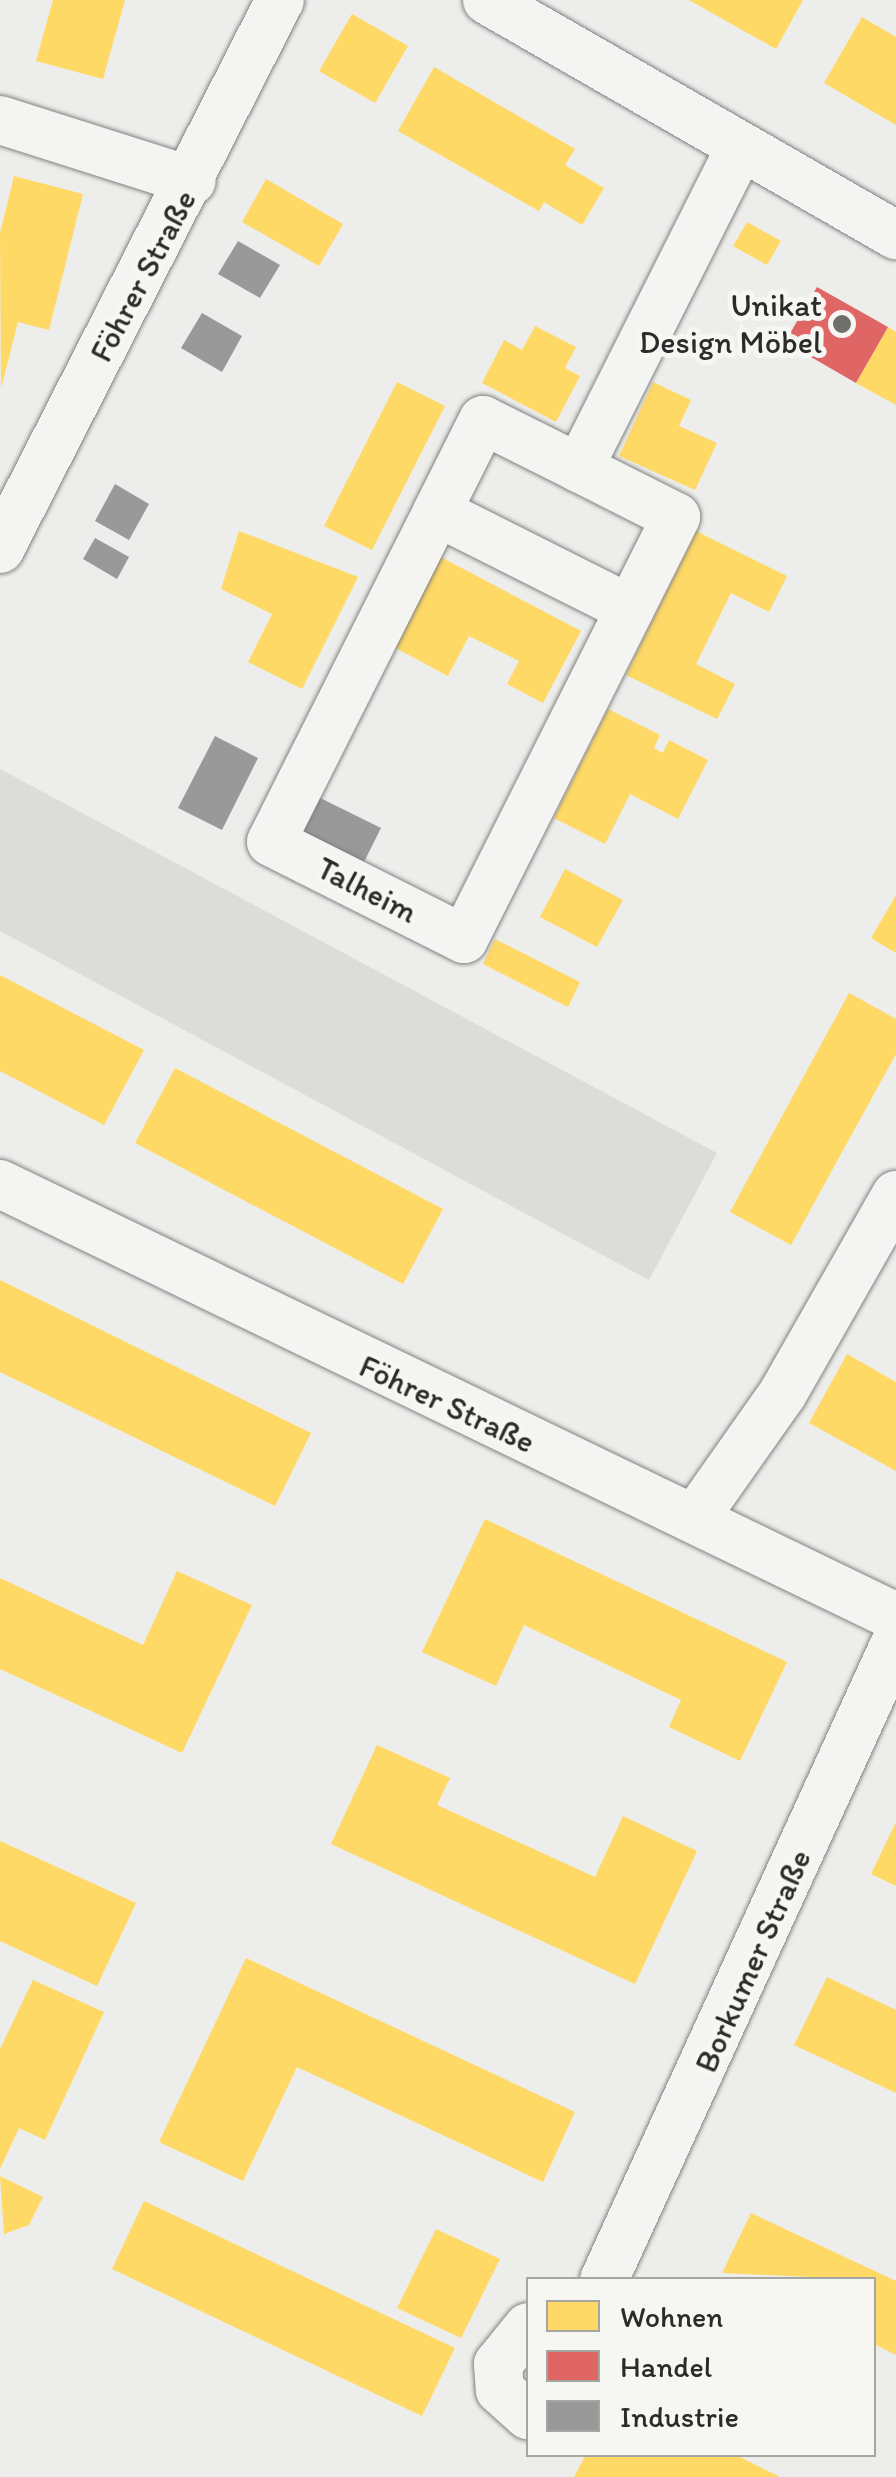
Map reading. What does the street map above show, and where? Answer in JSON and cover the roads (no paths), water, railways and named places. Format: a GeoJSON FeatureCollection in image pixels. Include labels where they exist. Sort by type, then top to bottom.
{"type":"FeatureCollection","features":[{"type":"Feature","properties":{"kind":"street","name":"Föhrer Straße"},"geometry":{"type":"LineString","coordinates":[[0,549],[192,180],[280,0]]}},
{"type":"Feature","properties":{"kind":"street"},"geometry":{"type":"LineString","coordinates":[[487,0],[896,235]]}},
{"type":"Feature","properties":{"kind":"street"},"geometry":{"type":"LineString","coordinates":[[0,120],[192,180]]}},
{"type":"Feature","properties":{"kind":"street"},"geometry":{"type":"LineString","coordinates":[[578,468],[740,146]]}},
{"type":"Feature","properties":{"kind":"street","name":"Talheim"},"geometry":{"type":"LineString","coordinates":[[483,420],[676,517],[464,939],[271,842],[437,512],[483,420]]}},
{"type":"Feature","properties":{"kind":"street"},"geometry":{"type":"LineString","coordinates":[[437,512],[630,609]]}},
{"type":"Feature","properties":{"kind":"street","name":"Föhrer Straße"},"geometry":{"type":"LineString","coordinates":[[0,1184],[486,1425],[697,1516],[896,1617]]}},
{"type":"Feature","properties":{"kind":"street"},"geometry":{"type":"LineString","coordinates":[[697,1516],[783,1392],[896,1194]]}},
{"type":"Feature","properties":{"kind":"street","name":"Borkumer Straße"},"geometry":{"type":"LineString","coordinates":[[605,2277],[896,1640]]}},
{"type":"Feature","properties":{"kind":"street"},"geometry":{"type":"LineString","coordinates":[[526,2329],[498,2364],[500,2390],[526,2414]]}},
{"type":"Feature","properties":{"kind":"place","name":"Unikat Design Möbel"},"geometry":{"type":"Point","coordinates":[842,324]}}]}
